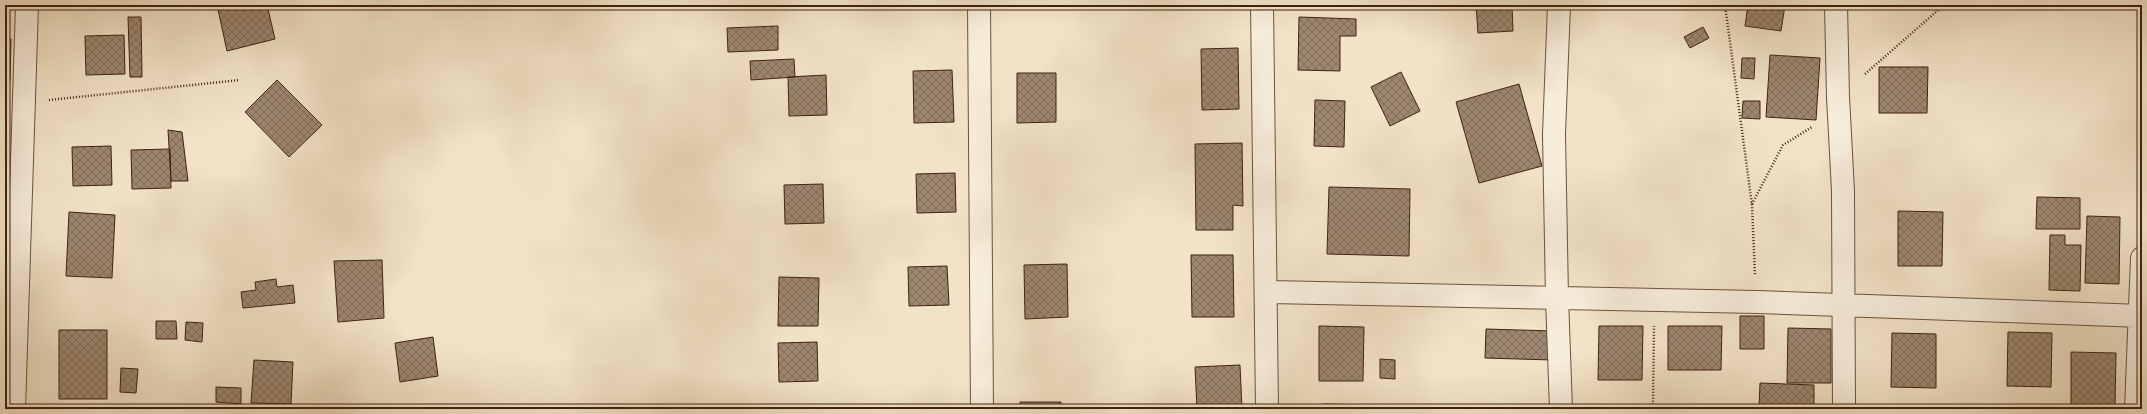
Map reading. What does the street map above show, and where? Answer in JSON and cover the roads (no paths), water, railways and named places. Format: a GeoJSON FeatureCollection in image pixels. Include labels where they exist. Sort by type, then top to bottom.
{"type":"FeatureCollection","features":[{"type":"Feature","properties":{"kind":"street"},"geometry":{"type":"LineString","coordinates":[[15,401],[27,5]]}},
{"type":"Feature","properties":{"kind":"street"},"geometry":{"type":"LineString","coordinates":[[979,5],[982,409]]}},
{"type":"Feature","properties":{"kind":"street"},"geometry":{"type":"LineString","coordinates":[[1262,5],[1267,409]]}},
{"type":"Feature","properties":{"kind":"street"},"geometry":{"type":"LineString","coordinates":[[1559,5],[1554,134],[1561,409]]}},
{"type":"Feature","properties":{"kind":"street"},"geometry":{"type":"LineString","coordinates":[[1836,5],[1838,97],[1843,191],[1845,304],[1844,409]]}},
{"type":"Feature","properties":{"kind":"street"},"geometry":{"type":"LineString","coordinates":[[2136,409],[2142,258]]}},
{"type":"Feature","properties":{"kind":"street"},"geometry":{"type":"LineString","coordinates":[[1266,292],[1845,304],[2140,315]]}}]}
